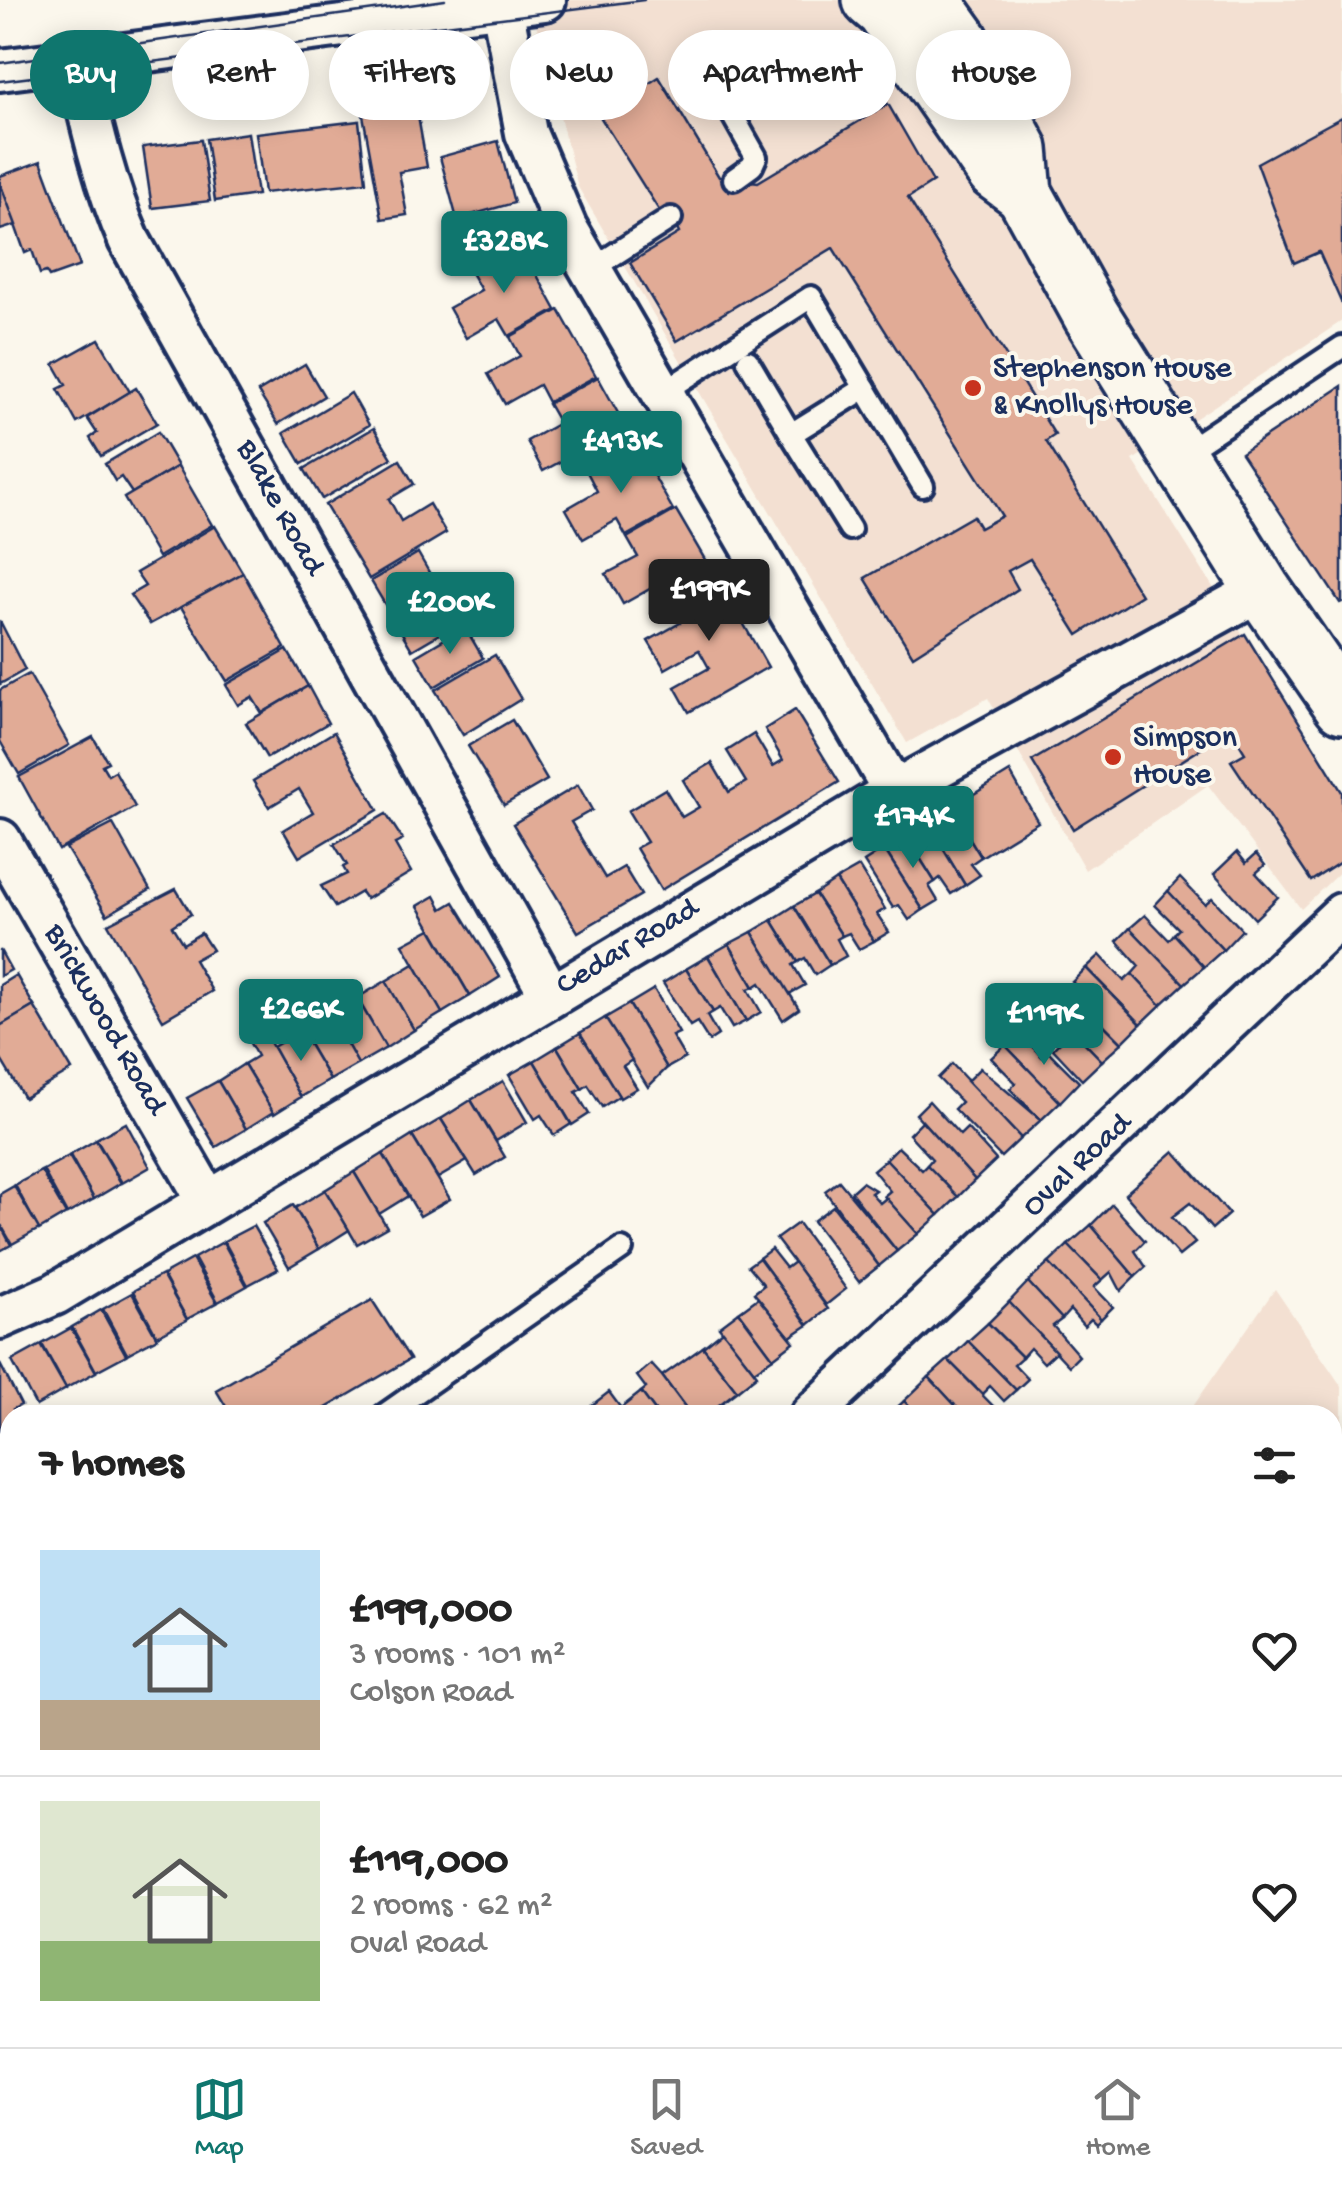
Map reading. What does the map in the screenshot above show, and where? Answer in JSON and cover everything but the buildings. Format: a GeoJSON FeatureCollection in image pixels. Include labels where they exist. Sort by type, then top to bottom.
{"type":"FeatureCollection","features":[{"type":"Feature","properties":{"kind":"street"},"geometry":{"type":"LineString","coordinates":[[152,48],[448,6],[502,6],[545,0]]}},
{"type":"Feature","properties":{"kind":"street"},"geometry":{"type":"LineString","coordinates":[[871,0],[884,11],[995,172],[1024,193]]}},
{"type":"Feature","properties":{"kind":"street"},"geometry":{"type":"LineString","coordinates":[[932,0],[960,39],[1020,150],[1024,193],[1091,315],[1262,588],[1342,705]]}},
{"type":"Feature","properties":{"kind":"street"},"geometry":{"type":"LineString","coordinates":[[502,6],[526,134],[566,227],[894,791]]}},
{"type":"Feature","properties":{"kind":"street"},"geometry":{"type":"LineString","coordinates":[[0,70],[30,66]]}},
{"type":"Feature","properties":{"kind":"street","name":"Blake Road"},"geometry":{"type":"LineString","coordinates":[[88,120],[101,146],[129,240],[550,994]]}},
{"type":"Feature","properties":{"kind":"street","name":"Cedar Road"},"geometry":{"type":"LineString","coordinates":[[0,1318],[55,1294],[894,791],[1262,588]]}},
{"type":"Feature","properties":{"kind":"street","name":"Brickwood Road"},"geometry":{"type":"LineString","coordinates":[[0,840],[208,1200]]}},
{"type":"Feature","properties":{"kind":"street","name":"Oval Road"},"geometry":{"type":"LineString","coordinates":[[823,1405],[1342,914]]}},
{"type":"Feature","properties":{"kind":"lane"},"geometry":{"type":"LineString","coordinates":[[734,179],[756,157],[735,120]]}},
{"type":"Feature","properties":{"kind":"lane"},"geometry":{"type":"LineString","coordinates":[[590,270],[672,218]]}},
{"type":"Feature","properties":{"kind":"lane"},"geometry":{"type":"LineString","coordinates":[[662,393],[811,297],[923,486]]}},
{"type":"Feature","properties":{"kind":"lane"},"geometry":{"type":"LineString","coordinates":[[1178,456],[1342,347]]}},
{"type":"Feature","properties":{"kind":"lane"},"geometry":{"type":"LineString","coordinates":[[748,361],[850,529]]}},
{"type":"Feature","properties":{"kind":"lane"},"geometry":{"type":"LineString","coordinates":[[791,434],[865,388]]}},
{"type":"Feature","properties":{"kind":"lane"},"geometry":{"type":"LineString","coordinates":[[398,1405],[622,1249]]}},
{"type":"Feature","properties":{"kind":"shaded area"},"geometry":{"type":"Polygon","coordinates":[[[530,0],[1342,0],[1342,321],[1133,460],[1342,792],[1342,870],[1301,909],[1208,785],[1085,870],[988,698],[907,743],[578,187],[561,120],[648,120],[648,30],[538,30],[530,0]]]}},
{"type":"Feature","properties":{"kind":"shaded area"},"geometry":{"type":"Polygon","coordinates":[[[1275,1289],[1342,1387],[1342,1405],[1194,1405],[1275,1289]]]}},
{"type":"Feature","properties":{"kind":"tram line"},"geometry":{"type":"LineString","coordinates":[[0,63],[445,0]]}},
{"type":"Feature","properties":{"kind":"tram line"},"geometry":{"type":"LineString","coordinates":[[0,81],[644,0]]}},
{"type":"Feature","properties":{"kind":"place","name":"Stephenson House & Knollys House"},"geometry":{"type":"Point","coordinates":[973,388]}},
{"type":"Feature","properties":{"kind":"place","name":"Simpson House"},"geometry":{"type":"Point","coordinates":[1113,757]}}]}
